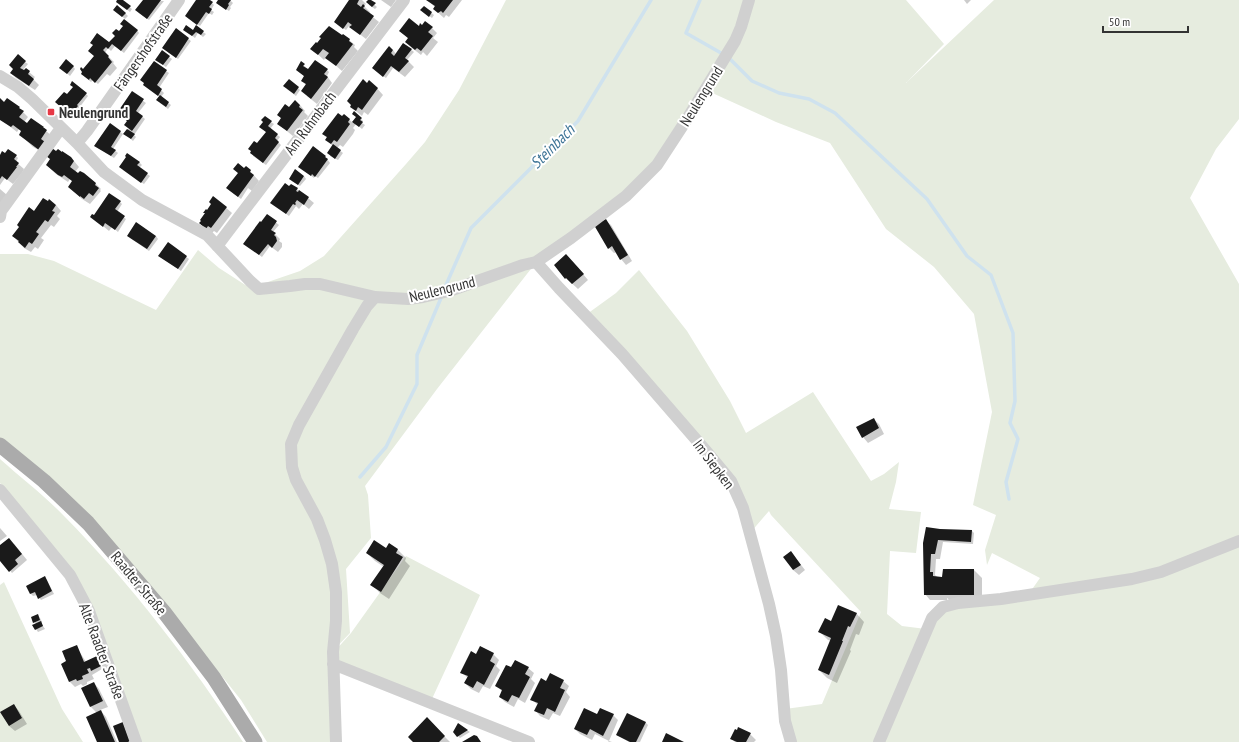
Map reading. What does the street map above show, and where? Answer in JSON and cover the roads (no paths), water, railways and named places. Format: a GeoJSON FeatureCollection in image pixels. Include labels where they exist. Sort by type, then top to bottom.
{"type":"FeatureCollection","features":[{"type":"Feature","properties":{"kind":"main road","name":"Raadter Straße"},"geometry":{"type":"LineString","coordinates":[[0,444],[44,481],[88,523],[164,612],[214,678],[255,742]]}},
{"type":"Feature","properties":{"kind":"street","name":"Fängershofstraße"},"geometry":{"type":"LineString","coordinates":[[77,143],[179,0]]}},
{"type":"Feature","properties":{"kind":"street","name":"Am Ruhmbach"},"geometry":{"type":"LineString","coordinates":[[217,246],[404,0]]}},
{"type":"Feature","properties":{"kind":"street","name":"Neulengrund"},"geometry":{"type":"LineString","coordinates":[[1,78],[18,87],[32,99],[104,172],[142,200],[207,235],[250,281],[259,288],[320,284],[375,297],[408,299],[449,291],[523,265],[536,262],[571,238],[626,196],[658,165],[689,116],[730,48],[740,27],[749,0]]}},
{"type":"Feature","properties":{"kind":"street"},"geometry":{"type":"LineString","coordinates":[[0,217],[1,211],[61,128]]}},
{"type":"Feature","properties":{"kind":"street","name":"Im Siepken"},"geometry":{"type":"LineString","coordinates":[[536,262],[622,354],[731,481],[742,508],[769,604],[779,656],[785,721],[791,742]]}},
{"type":"Feature","properties":{"kind":"street"},"geometry":{"type":"LineString","coordinates":[[336,742],[333,652],[336,620],[336,592],[332,564],[317,519],[296,480],[292,467],[291,444],[299,425],[352,329],[367,306],[375,297]]}},
{"type":"Feature","properties":{"kind":"street","name":"Alte Raadter Straße"},"geometry":{"type":"LineString","coordinates":[[0,490],[70,575],[89,611],[136,742]]}},
{"type":"Feature","properties":{"kind":"street"},"geometry":{"type":"LineString","coordinates":[[879,742],[932,618],[943,607],[1083,586],[1161,572],[1239,541]]}},
{"type":"Feature","properties":{"kind":"street"},"geometry":{"type":"LineString","coordinates":[[333,664],[452,716],[529,742]]}},
{"type":"Feature","properties":{"kind":"waterway","name":"Steinbach"},"geometry":{"type":"LineString","coordinates":[[446,285],[471,228],[578,121],[651,0]]}},
{"type":"Feature","properties":{"kind":"waterway"},"geometry":{"type":"LineString","coordinates":[[700,0],[686,33],[728,57],[752,81],[779,93],[809,99],[835,113],[927,199],[967,256],[991,275],[1013,333],[1015,401],[1010,423],[1018,439],[1006,482],[1009,499]]}},
{"type":"Feature","properties":{"kind":"waterway","name":"Steinbach"},"geometry":{"type":"LineString","coordinates":[[360,477],[386,447],[417,384],[417,355],[441,298]]}},
{"type":"Feature","properties":{"kind":"place","name":"Neulengrund"},"geometry":{"type":"Point","coordinates":[51,112]}}]}
